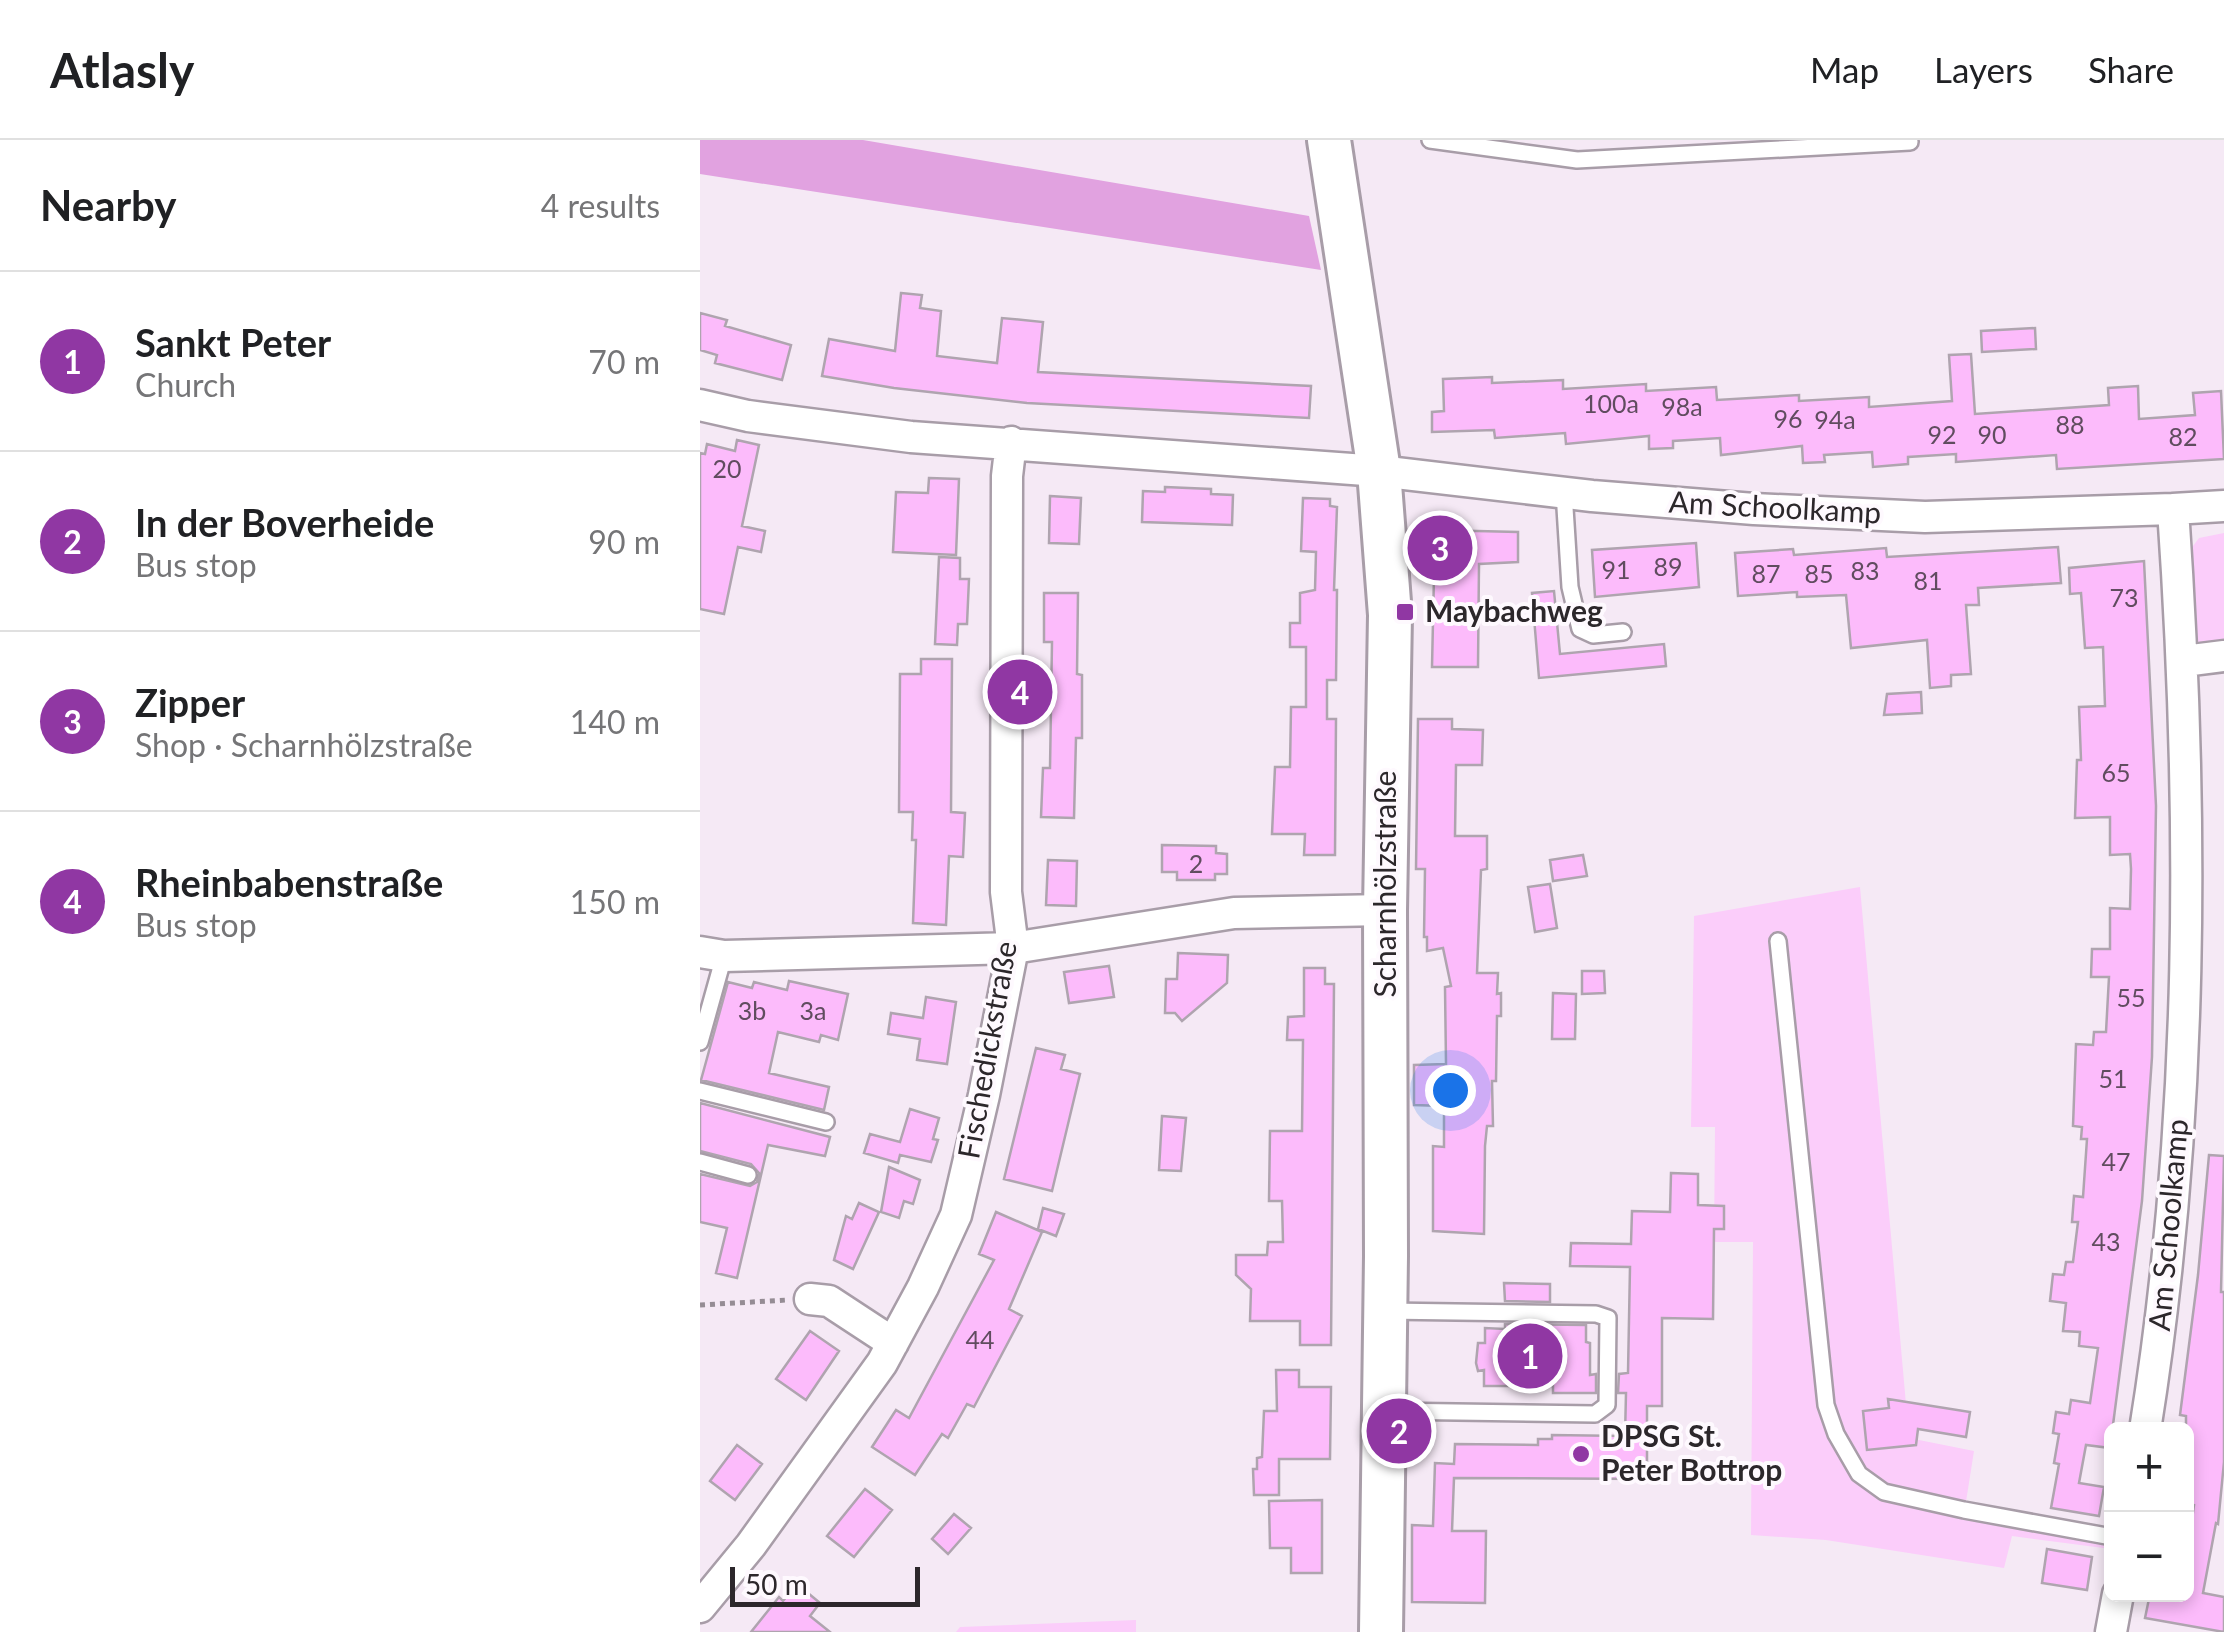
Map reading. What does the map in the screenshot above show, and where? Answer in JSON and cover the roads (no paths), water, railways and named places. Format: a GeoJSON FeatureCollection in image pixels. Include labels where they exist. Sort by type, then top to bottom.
{"type":"FeatureCollection","features":[{"type":"Feature","properties":{"kind":"main road","name":"Scharnhölzstraße"},"geometry":{"type":"LineString","coordinates":[[1330,148],[1378,472],[1390,614],[1384,910],[1380,1632]]}},
{"type":"Feature","properties":{"kind":"street","name":"Am Schoolkamp"},"geometry":{"type":"LineString","coordinates":[[700,405],[911,437],[1378,472],[1754,509],[1924,516],[2224,506]]}},
{"type":"Feature","properties":{"kind":"street","name":"Fischedickstraße"},"geometry":{"type":"LineString","coordinates":[[700,1607],[751,1545],[893,1343],[956,1215],[1012,948],[1006,874],[1007,476],[1011,442]]}},
{"type":"Feature","properties":{"kind":"street","name":"Am Schoolkamp"},"geometry":{"type":"LineString","coordinates":[[2146,1422],[2163,1319],[2185,1044],[2184,660],[2174,509]]}},
{"type":"Feature","properties":{"kind":"street"},"geometry":{"type":"LineString","coordinates":[[2184,660],[2224,656]]}},
{"type":"Feature","properties":{"kind":"street"},"geometry":{"type":"LineString","coordinates":[[712,954],[1012,948],[1234,913],[1384,910]]}},
{"type":"Feature","properties":{"kind":"street"},"geometry":{"type":"LineString","coordinates":[[810,1299],[829,1301],[893,1343]]}},
{"type":"Feature","properties":{"kind":"street"},"geometry":{"type":"LineString","coordinates":[[2111,1632],[2117,1602]]}},
{"type":"Feature","properties":{"kind":"lane"},"geometry":{"type":"LineString","coordinates":[[1430,140],[1577,160],[1910,142]]}},
{"type":"Feature","properties":{"kind":"lane"},"geometry":{"type":"LineString","coordinates":[[1564,492],[1570,587],[1580,629],[1593,634],[1623,632]]}},
{"type":"Feature","properties":{"kind":"lane"},"geometry":{"type":"LineString","coordinates":[[1778,941],[1826,1404],[1836,1434],[1859,1474],[1884,1492],[2104,1536]]}},
{"type":"Feature","properties":{"kind":"lane"},"geometry":{"type":"LineString","coordinates":[[700,1042],[712,954]]}},
{"type":"Feature","properties":{"kind":"lane"},"geometry":{"type":"LineString","coordinates":[[700,1091],[826,1122]]}},
{"type":"Feature","properties":{"kind":"lane"},"geometry":{"type":"LineString","coordinates":[[700,1162],[748,1175]]}},
{"type":"Feature","properties":{"kind":"lane"},"geometry":{"type":"LineString","coordinates":[[1383,1410],[1596,1414],[1607,1405],[1608,1318],[1596,1314],[1384,1311]]}},
{"type":"Feature","properties":{"kind":"place","name":"Zipper"},"geometry":{"type":"Point","coordinates":[1440,548]}},
{"type":"Feature","properties":{"kind":"place","name":"Maybachweg"},"geometry":{"type":"Point","coordinates":[1405,612]}},
{"type":"Feature","properties":{"kind":"place","name":"Rheinbabenstraße"},"geometry":{"type":"Point","coordinates":[1020,692]}},
{"type":"Feature","properties":{"kind":"place","name":"Sankt Peter"},"geometry":{"type":"Point","coordinates":[1530,1356]}},
{"type":"Feature","properties":{"kind":"place","name":"In der Boverheide"},"geometry":{"type":"Point","coordinates":[1399,1431]}},
{"type":"Feature","properties":{"kind":"place","name":"DPSG St. Peter Bottrop"},"geometry":{"type":"Point","coordinates":[1581,1454]}}]}
